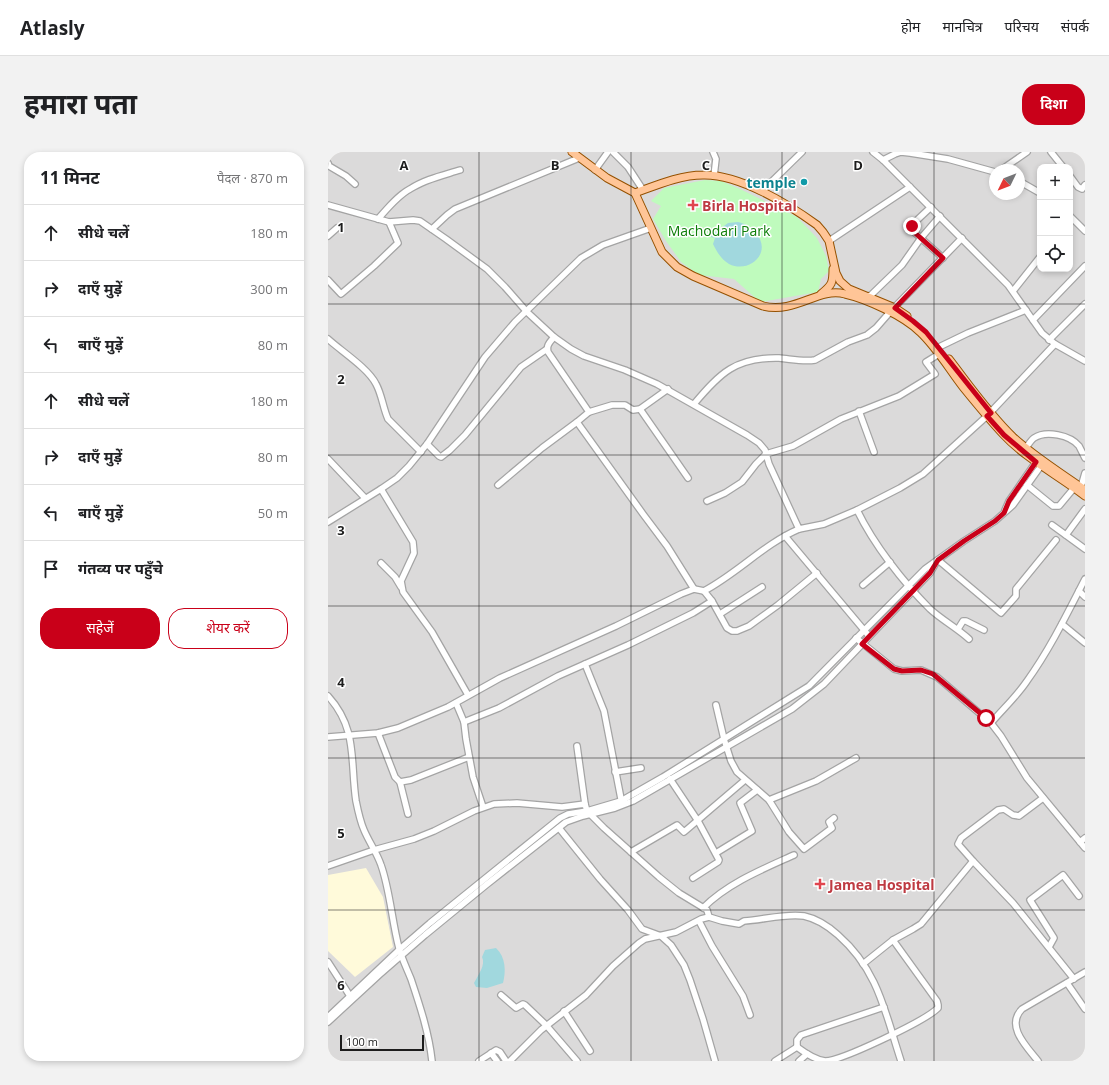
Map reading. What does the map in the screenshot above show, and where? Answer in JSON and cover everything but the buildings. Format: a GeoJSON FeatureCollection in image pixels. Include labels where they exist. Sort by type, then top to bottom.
{"type":"FeatureCollection","features":[{"type":"Feature","properties":{"kind":"main road"},"geometry":{"type":"LineString","coordinates":[[572,152],[594,170],[635,193],[662,252],[677,267],[693,276],[763,306],[778,308],[788,307],[819,296],[832,293],[843,293],[893,310]]}},
{"type":"Feature","properties":{"kind":"main road"},"geometry":{"type":"LineString","coordinates":[[635,193],[674,179],[703,175],[714,176],[730,179],[762,191],[817,225],[829,241],[836,273],[840,281],[849,288],[868,296],[893,310],[920,332],[939,351],[964,388],[989,414],[1040,461]]}},
{"type":"Feature","properties":{"kind":"main road"},"geometry":{"type":"LineString","coordinates":[[819,296],[830,287],[833,280],[834,263]]}},
{"type":"Feature","properties":{"kind":"main road"},"geometry":{"type":"LineString","coordinates":[[989,414],[1004,435],[1080,488],[1085,496]]}},
{"type":"Feature","properties":{"kind":"street"},"geometry":{"type":"LineString","coordinates":[[594,170],[608,152]]}},
{"type":"Feature","properties":{"kind":"street"},"geometry":{"type":"LineString","coordinates":[[613,152],[628,167],[643,190]]}},
{"type":"Feature","properties":{"kind":"street"},"geometry":{"type":"LineString","coordinates":[[714,152],[716,159],[714,176]]}},
{"type":"Feature","properties":{"kind":"street"},"geometry":{"type":"LineString","coordinates":[[762,191],[802,152]]}},
{"type":"Feature","properties":{"kind":"street"},"geometry":{"type":"LineString","coordinates":[[873,152],[940,216],[1013,291],[1042,333],[1052,342],[1085,361]]}},
{"type":"Feature","properties":{"kind":"street"},"geometry":{"type":"LineString","coordinates":[[883,160],[889,156],[901,152],[948,158],[989,170]]}},
{"type":"Feature","properties":{"kind":"street"},"geometry":{"type":"LineString","coordinates":[[1010,164],[1027,152]]}},
{"type":"Feature","properties":{"kind":"street"},"geometry":{"type":"LineString","coordinates":[[1051,152],[1061,164]]}},
{"type":"Feature","properties":{"kind":"street"},"geometry":{"type":"LineString","coordinates":[[432,229],[455,209],[579,158]]}},
{"type":"Feature","properties":{"kind":"street"},"geometry":{"type":"LineString","coordinates":[[328,163],[329,166],[346,176],[355,184]]}},
{"type":"Feature","properties":{"kind":"street"},"geometry":{"type":"LineString","coordinates":[[378,219],[390,205],[409,189],[421,183],[460,170]]}},
{"type":"Feature","properties":{"kind":"street"},"geometry":{"type":"LineString","coordinates":[[1073,180],[1078,187],[1082,189],[1085,185]]}},
{"type":"Feature","properties":{"kind":"street"},"geometry":{"type":"LineString","coordinates":[[1025,184],[1037,191]]}},
{"type":"Feature","properties":{"kind":"street"},"geometry":{"type":"LineString","coordinates":[[829,241],[910,187]]}},
{"type":"Feature","properties":{"kind":"street"},"geometry":{"type":"LineString","coordinates":[[328,205],[389,222],[413,220],[420,221],[487,269],[505,286],[526,312],[554,337],[571,349],[584,356],[625,370],[668,389],[755,440],[763,446],[769,464],[799,528]]}},
{"type":"Feature","properties":{"kind":"street"},"geometry":{"type":"LineString","coordinates":[[930,207],[912,226],[914,232],[943,258]]}},
{"type":"Feature","properties":{"kind":"street"},"geometry":{"type":"LineString","coordinates":[[868,296],[871,295],[902,265],[921,238],[940,216]]}},
{"type":"Feature","properties":{"kind":"street"},"geometry":{"type":"LineString","coordinates":[[1073,220],[1085,231]]}},
{"type":"Feature","properties":{"kind":"street"},"geometry":{"type":"LineString","coordinates":[[328,280],[341,294],[374,266],[398,243],[389,222]]}},
{"type":"Feature","properties":{"kind":"street"},"geometry":{"type":"LineString","coordinates":[[328,236],[337,228]]}},
{"type":"Feature","properties":{"kind":"street"},"geometry":{"type":"LineString","coordinates":[[328,522],[381,489],[397,478],[410,466],[427,444],[485,357],[505,333],[571,267],[590,252],[603,245],[650,228]]}},
{"type":"Feature","properties":{"kind":"street"},"geometry":{"type":"LineString","coordinates":[[694,404],[718,377],[736,365],[756,359],[768,358],[805,361],[815,360],[872,332],[962,238]]}},
{"type":"Feature","properties":{"kind":"street"},"geometry":{"type":"LineString","coordinates":[[1013,291],[1037,261]]}},
{"type":"Feature","properties":{"kind":"street"},"geometry":{"type":"LineString","coordinates":[[1033,320],[1085,266]]}},
{"type":"Feature","properties":{"kind":"street"},"geometry":{"type":"LineString","coordinates":[[704,591],[734,573],[760,552],[799,528],[824,524],[857,510],[900,488],[923,474],[989,414],[1085,304]]}},
{"type":"Feature","properties":{"kind":"street"},"geometry":{"type":"LineString","coordinates":[[707,501],[725,493],[742,482],[766,454],[793,446],[830,425],[859,411],[899,396],[935,374],[926,362],[939,351],[968,333],[1026,310]]}},
{"type":"Feature","properties":{"kind":"street"},"geometry":{"type":"LineString","coordinates":[[427,444],[441,457],[450,450],[465,435],[514,374],[525,364],[547,349],[549,343],[554,337]]}},
{"type":"Feature","properties":{"kind":"street"},"geometry":{"type":"LineString","coordinates":[[328,339],[370,375],[379,390],[388,419],[421,452]]}},
{"type":"Feature","properties":{"kind":"street"},"geometry":{"type":"LineString","coordinates":[[547,349],[589,412]]}},
{"type":"Feature","properties":{"kind":"street"},"geometry":{"type":"LineString","coordinates":[[498,485],[538,451],[578,422],[589,412],[612,404],[625,405],[633,410],[640,409],[668,389]]}},
{"type":"Feature","properties":{"kind":"street"},"geometry":{"type":"LineString","coordinates":[[640,409],[688,478]]}},
{"type":"Feature","properties":{"kind":"street"},"geometry":{"type":"LineString","coordinates":[[859,411],[874,452]]}},
{"type":"Feature","properties":{"kind":"street"},"geometry":{"type":"LineString","coordinates":[[578,422],[667,546],[694,589]]}},
{"type":"Feature","properties":{"kind":"street"},"geometry":{"type":"LineString","coordinates":[[1026,448],[1034,438],[1045,434],[1061,436],[1071,440],[1078,446],[1085,458]]}},
{"type":"Feature","properties":{"kind":"street"},"geometry":{"type":"LineString","coordinates":[[328,458],[365,498]]}},
{"type":"Feature","properties":{"kind":"street"},"geometry":{"type":"LineString","coordinates":[[621,804],[809,686],[925,569],[995,521],[1013,505],[1027,485],[1040,461]]}},
{"type":"Feature","properties":{"kind":"street"},"geometry":{"type":"LineString","coordinates":[[1004,513],[1009,501],[1040,461]]}},
{"type":"Feature","properties":{"kind":"street"},"geometry":{"type":"LineString","coordinates":[[1027,485],[1056,507],[1080,488],[1085,474]]}},
{"type":"Feature","properties":{"kind":"street"},"geometry":{"type":"LineString","coordinates":[[381,489],[413,542],[414,553],[403,575],[401,587]]}},
{"type":"Feature","properties":{"kind":"street"},"geometry":{"type":"LineString","coordinates":[[1066,535],[1085,508]]}},
{"type":"Feature","properties":{"kind":"street"},"geometry":{"type":"LineString","coordinates":[[857,510],[866,528],[908,586],[932,610],[958,629],[968,639]]}},
{"type":"Feature","properties":{"kind":"street"},"geometry":{"type":"LineString","coordinates":[[1052,525],[1085,548]]}},
{"type":"Feature","properties":{"kind":"street"},"geometry":{"type":"LineString","coordinates":[[785,536],[869,636]]}},
{"type":"Feature","properties":{"kind":"street"},"geometry":{"type":"LineString","coordinates":[[938,560],[1001,614],[1016,596],[1016,590],[1056,540]]}},
{"type":"Feature","properties":{"kind":"street"},"geometry":{"type":"LineString","coordinates":[[328,1017],[401,952],[566,822],[589,813],[633,801],[792,709],[810,696],[824,684],[930,573],[938,560]]}},
{"type":"Feature","properties":{"kind":"street"},"geometry":{"type":"LineString","coordinates":[[863,585],[890,562]]}},
{"type":"Feature","properties":{"kind":"street"},"geometry":{"type":"LineString","coordinates":[[381,563],[395,577],[403,592],[432,632],[468,695]]}},
{"type":"Feature","properties":{"kind":"street"},"geometry":{"type":"LineString","coordinates":[[328,737],[350,734],[378,733],[398,728],[456,703],[468,695],[517,670],[694,589],[704,591],[712,601],[727,628],[732,631],[742,630],[778,605],[817,574]]}},
{"type":"Feature","properties":{"kind":"street"},"geometry":{"type":"LineString","coordinates":[[991,723],[1027,681],[1044,656],[1085,579]]}},
{"type":"Feature","properties":{"kind":"street"},"geometry":{"type":"LineString","coordinates":[[720,614],[762,587]]}},
{"type":"Feature","properties":{"kind":"street"},"geometry":{"type":"LineString","coordinates":[[1079,591],[1085,597]]}},
{"type":"Feature","properties":{"kind":"street"},"geometry":{"type":"LineString","coordinates":[[464,722],[499,708],[545,683],[693,613],[712,601]]}},
{"type":"Feature","properties":{"kind":"street"},"geometry":{"type":"LineString","coordinates":[[958,629],[963,621],[966,621],[984,630]]}},
{"type":"Feature","properties":{"kind":"street"},"geometry":{"type":"LineString","coordinates":[[1062,624],[1085,643]]}},
{"type":"Feature","properties":{"kind":"street"},"geometry":{"type":"LineString","coordinates":[[856,638],[894,669],[902,671],[921,670],[933,674],[991,723],[1001,736],[1027,778],[1043,798],[1083,840],[1085,848]]}},
{"type":"Feature","properties":{"kind":"street"},"geometry":{"type":"LineString","coordinates":[[585,664],[604,711],[621,804]]}},
{"type":"Feature","properties":{"kind":"street"},"geometry":{"type":"LineString","coordinates":[[328,696],[342,713],[350,734],[359,815],[364,830],[383,872],[393,923],[401,952],[423,1015],[432,1061]]}},
{"type":"Feature","properties":{"kind":"street"},"geometry":{"type":"LineString","coordinates":[[456,703],[464,722],[473,776],[483,807]]}},
{"type":"Feature","properties":{"kind":"street"},"geometry":{"type":"LineString","coordinates":[[716,705],[724,739],[731,761],[737,772],[769,800],[789,832],[804,849],[832,828],[829,822],[834,818]]}},
{"type":"Feature","properties":{"kind":"street"},"geometry":{"type":"LineString","coordinates":[[378,733],[395,777],[400,782],[408,814]]}},
{"type":"Feature","properties":{"kind":"street"},"geometry":{"type":"LineString","coordinates":[[576,746],[586,804],[589,813],[631,852],[679,893],[707,910],[709,917]]}},
{"type":"Feature","properties":{"kind":"street"},"geometry":{"type":"LineString","coordinates":[[400,782],[411,780],[469,757]]}},
{"type":"Feature","properties":{"kind":"street"},"geometry":{"type":"LineString","coordinates":[[769,800],[816,781],[856,758]]}},
{"type":"Feature","properties":{"kind":"street"},"geometry":{"type":"LineString","coordinates":[[615,772],[641,768]]}},
{"type":"Feature","properties":{"kind":"street"},"geometry":{"type":"LineString","coordinates":[[670,779],[698,821],[716,853],[719,862],[692,878]]}},
{"type":"Feature","properties":{"kind":"street"},"geometry":{"type":"LineString","coordinates":[[631,852],[677,825],[684,832],[745,780]]}},
{"type":"Feature","properties":{"kind":"street"},"geometry":{"type":"LineString","coordinates":[[716,853],[752,831],[740,803],[757,790]]}},
{"type":"Feature","properties":{"kind":"street"},"geometry":{"type":"LineString","coordinates":[[1043,798],[1019,816],[1012,816],[1004,809],[998,810],[961,838],[958,844],[1013,903],[1074,979]]}},
{"type":"Feature","properties":{"kind":"street"},"geometry":{"type":"LineString","coordinates":[[328,866],[426,834],[483,807],[494,804],[517,803],[555,806],[586,804]]}},
{"type":"Feature","properties":{"kind":"street"},"geometry":{"type":"LineString","coordinates":[[328,1022],[430,923],[555,822],[568,814],[589,813]]}},
{"type":"Feature","properties":{"kind":"street"},"geometry":{"type":"LineString","coordinates":[[559,828],[600,879],[628,910],[642,929],[661,936],[671,945],[684,965],[701,1012],[715,1061]]}},
{"type":"Feature","properties":{"kind":"street"},"geometry":{"type":"LineString","coordinates":[[703,908],[715,897],[729,888],[757,872],[794,855]]}},
{"type":"Feature","properties":{"kind":"street"},"geometry":{"type":"LineString","coordinates":[[863,964],[893,940],[921,924],[973,861]]}},
{"type":"Feature","properties":{"kind":"street"},"geometry":{"type":"LineString","coordinates":[[1049,947],[1054,938],[1030,900],[1063,875],[1079,896]]}},
{"type":"Feature","properties":{"kind":"street"},"geometry":{"type":"LineString","coordinates":[[510,1061],[546,1025],[586,994],[632,948],[645,939],[680,931],[709,917],[740,924],[744,920],[802,916],[822,922],[844,941],[872,977],[884,1007],[901,1061]]}},
{"type":"Feature","properties":{"kind":"street"},"geometry":{"type":"LineString","coordinates":[[699,921],[712,946],[743,996],[750,1014]]}},
{"type":"Feature","properties":{"kind":"street"},"geometry":{"type":"LineString","coordinates":[[797,1048],[807,1054],[825,1061],[835,1059],[893,1036],[936,1010],[938,1005],[893,940]]}},
{"type":"Feature","properties":{"kind":"street"},"geometry":{"type":"LineString","coordinates":[[328,962],[350,996]]}},
{"type":"Feature","properties":{"kind":"street"},"geometry":{"type":"LineString","coordinates":[[1038,1061],[1016,1030],[1016,1019],[1018,1014],[1022,1010],[1085,972]]}},
{"type":"Feature","properties":{"kind":"street"},"geometry":{"type":"LineString","coordinates":[[1067,983],[1085,1009]]}},
{"type":"Feature","properties":{"kind":"street"},"geometry":{"type":"LineString","coordinates":[[501,995],[516,1008],[524,1004],[546,1025],[577,1061]]}},
{"type":"Feature","properties":{"kind":"street"},"geometry":{"type":"LineString","coordinates":[[797,1048],[797,1040],[801,1035],[884,1007]]}},
{"type":"Feature","properties":{"kind":"street"},"geometry":{"type":"LineString","coordinates":[[564,1011],[590,1051]]}},
{"type":"Feature","properties":{"kind":"street"},"geometry":{"type":"LineString","coordinates":[[775,1061],[797,1048]]}},
{"type":"Feature","properties":{"kind":"street"},"geometry":{"type":"LineString","coordinates":[[479,1061],[496,1050],[498,1050],[506,1061]]}},
{"type":"Feature","properties":{"kind":"street"},"geometry":{"type":"LineString","coordinates":[[490,1053],[497,1061]]}},
{"type":"Feature","properties":{"kind":"street"},"geometry":{"type":"LineString","coordinates":[[799,1061],[807,1054]]}},
{"type":"Feature","properties":{"kind":"shaded area"},"geometry":{"type":"Polygon","coordinates":[[[328,152],[1085,152],[1085,1061],[328,1061],[328,152]]]}},
{"type":"Feature","properties":{"kind":"shaded area"},"geometry":{"type":"Polygon","coordinates":[[[366,868],[383,897],[393,947],[355,977],[328,951],[328,875],[366,868]]]}},
{"type":"Feature","properties":{"kind":"green space","name":"Machodari Park"},"geometry":{"type":"Polygon","coordinates":[[[705,180],[721,181],[797,217],[817,238],[826,256],[829,271],[821,279],[818,292],[760,302],[734,279],[699,275],[681,262],[653,219],[661,206],[651,201],[664,188],[705,180]]]}},
{"type":"Feature","properties":{"kind":"water"},"geometry":{"type":"Polygon","coordinates":[[[738,222],[748,226],[761,240],[762,248],[760,254],[751,264],[744,266],[729,264],[724,260],[713,244],[715,238],[711,237],[713,231],[716,232],[728,223],[738,222]]]}},
{"type":"Feature","properties":{"kind":"water"},"geometry":{"type":"Polygon","coordinates":[[[496,948],[502,956],[504,965],[505,974],[503,983],[487,988],[476,987],[474,983],[482,967],[482,957],[485,950],[496,948]]]}},
{"type":"Feature","properties":{"kind":"place","name":"temple"},"geometry":{"type":"Point","coordinates":[804,182]}},
{"type":"Feature","properties":{"kind":"place","name":"Birla Hospital"},"geometry":{"type":"Point","coordinates":[693,205]}},
{"type":"Feature","properties":{"kind":"place","name":"Jamea Hospital"},"geometry":{"type":"Point","coordinates":[820,884]}},
{"type":"Feature","properties":{"kind":"route"},"geometry":{"type":"LineString","coordinates":[[912,226],[914,232],[943,258],[895,308],[926,332],[991,413],[987,416],[1004,435],[1036,462],[1009,501],[1004,513],[995,521],[938,560],[930,573],[862,644],[894,669],[902,671],[921,670],[933,674],[986,718]]}}]}
